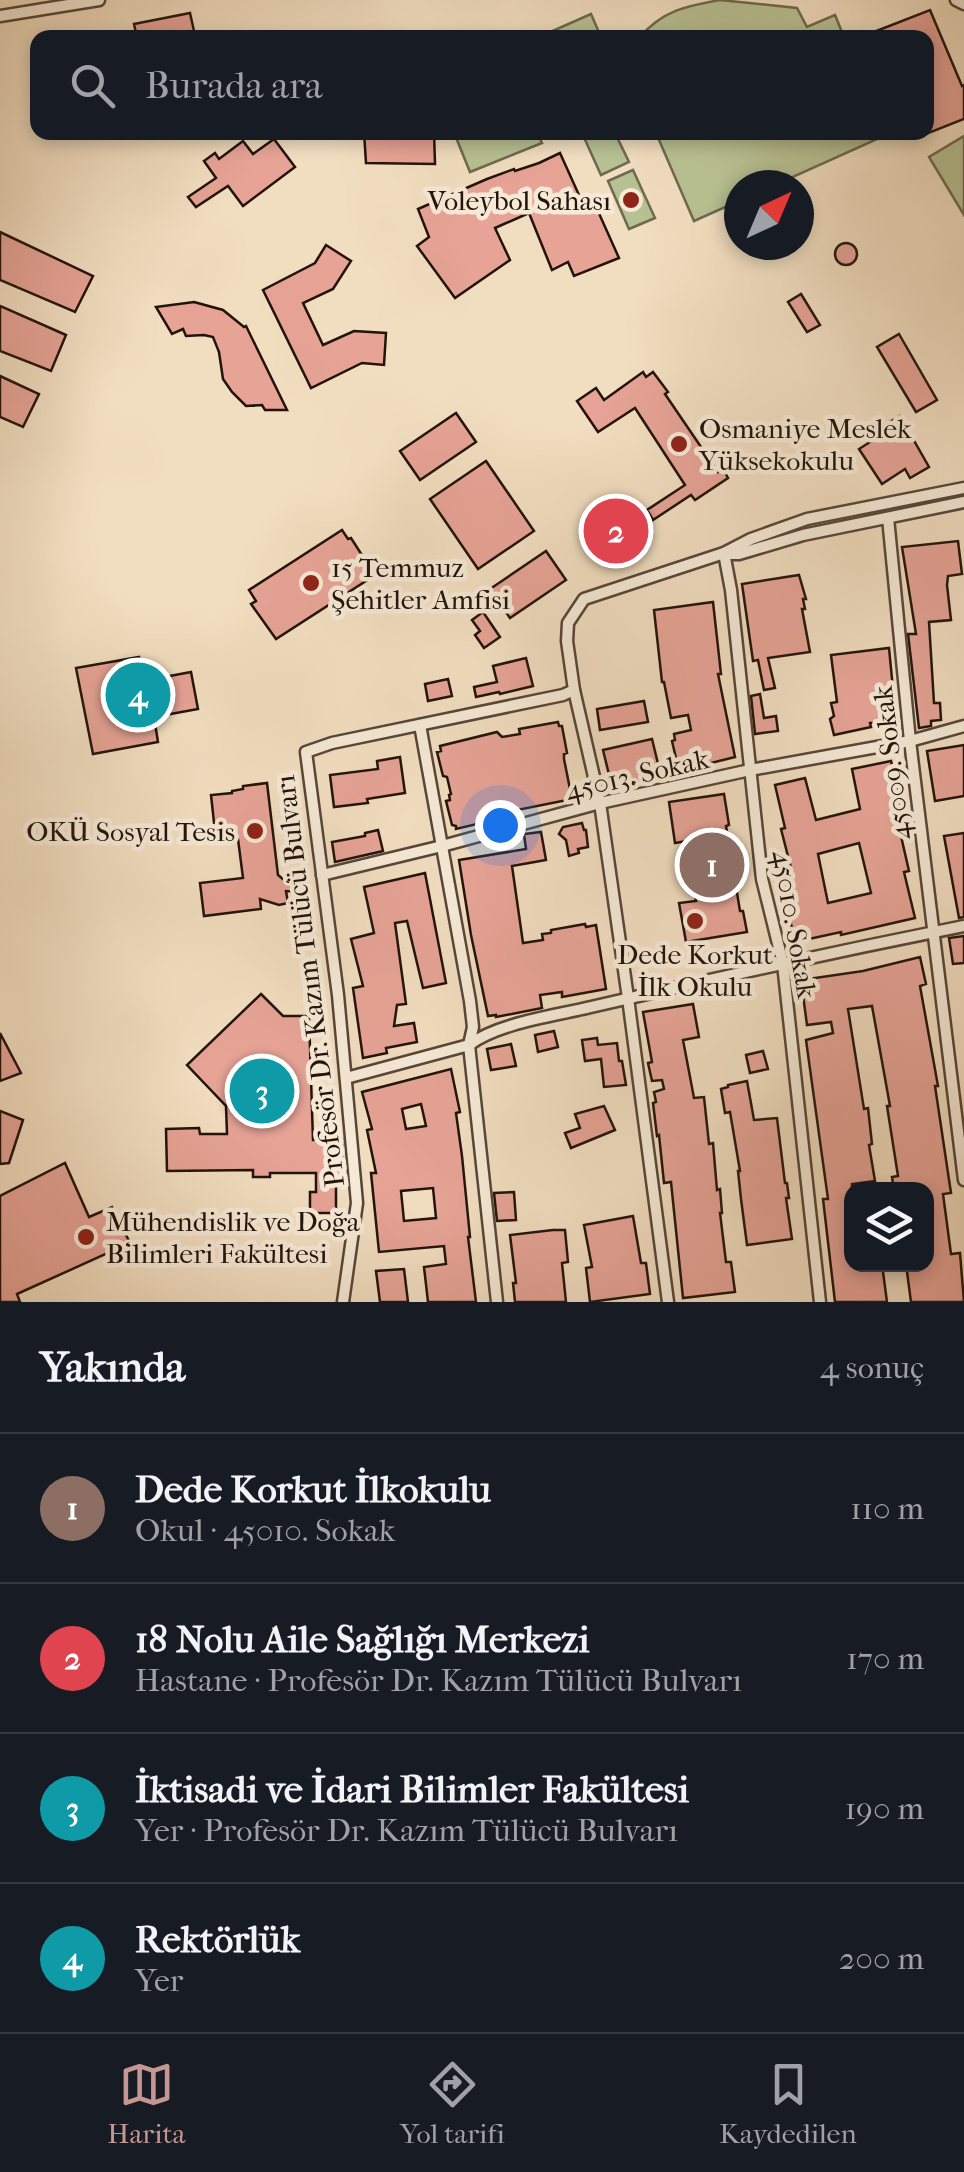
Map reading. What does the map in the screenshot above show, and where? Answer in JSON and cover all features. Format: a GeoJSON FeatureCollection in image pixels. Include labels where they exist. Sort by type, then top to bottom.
{"type":"FeatureCollection","features":[{"type":"Feature","properties":{"kind":"street"},"geometry":{"type":"LineString","coordinates":[[0,16],[98,0]]}},
{"type":"Feature","properties":{"kind":"street"},"geometry":{"type":"LineString","coordinates":[[956,0],[964,4]]}},
{"type":"Feature","properties":{"kind":"street"},"geometry":{"type":"LineString","coordinates":[[668,1302],[600,803],[574,690],[568,623],[584,599],[724,554],[751,538],[807,519],[964,488]]}},
{"type":"Feature","properties":{"kind":"street"},"geometry":{"type":"LineString","coordinates":[[724,554],[739,554],[803,535],[964,502]]}},
{"type":"Feature","properties":{"kind":"street","name":"45009. Sokak"},"geometry":{"type":"LineString","coordinates":[[888,518],[910,741],[964,1180]]}},
{"type":"Feature","properties":{"kind":"street","name":"45010. Sokak"},"geometry":{"type":"LineString","coordinates":[[724,554],[762,879],[783,964],[820,1302]]}},
{"type":"Feature","properties":{"kind":"street","name":"Profesör Dr. Kazım Tülücü Bulvarı"},"geometry":{"type":"LineString","coordinates":[[343,1302],[358,1203],[338,995],[306,752],[332,742],[574,690]]}},
{"type":"Feature","properties":{"kind":"street"},"geometry":{"type":"LineString","coordinates":[[420,725],[470,1001],[473,1028],[468,1046],[497,1302]]}},
{"type":"Feature","properties":{"kind":"street","name":"45013. Sokak"},"geometry":{"type":"LineString","coordinates":[[322,875],[600,803],[910,741],[964,726]]}},
{"type":"Feature","properties":{"kind":"street"},"geometry":{"type":"LineString","coordinates":[[346,1078],[468,1046],[484,1034],[628,998],[964,926]]}},
{"type":"Feature","properties":{"kind":"green space"},"geometry":{"type":"Polygon","coordinates":[[[720,0],[797,8],[807,27],[835,15],[841,30],[647,30],[686,7],[720,0]]]}},
{"type":"Feature","properties":{"kind":"green space"},"geometry":{"type":"Polygon","coordinates":[[[591,14],[598,30],[555,30],[591,14]]]}},
{"type":"Feature","properties":{"kind":"green space"},"geometry":{"type":"Polygon","coordinates":[[[964,136],[964,215],[929,157],[964,136]]]}},
{"type":"Feature","properties":{"kind":"green space"},"geometry":{"type":"Polygon","coordinates":[[[457,140],[542,143],[470,172],[457,140]]]}},
{"type":"Feature","properties":{"kind":"green space"},"geometry":{"type":"Polygon","coordinates":[[[585,140],[618,140],[629,162],[601,175],[585,140]]]}},
{"type":"Feature","properties":{"kind":"green space"},"geometry":{"type":"Polygon","coordinates":[[[659,140],[875,140],[808,170],[724,170],[724,208],[694,221],[659,140]]]}},
{"type":"Feature","properties":{"kind":"green space","name":"Voleybol Sahası"},"geometry":{"type":"Polygon","coordinates":[[[633,170],[655,218],[629,229],[608,181],[633,170]]]}},
{"type":"Feature","properties":{"kind":"building"},"geometry":{"type":"Polygon","coordinates":[[[930,10],[964,85],[964,119],[934,131],[934,30],[879,30],[930,10]]]}},
{"type":"Feature","properties":{"kind":"building"},"geometry":{"type":"Polygon","coordinates":[[[190,13],[194,30],[135,30],[134,24],[190,13]]]}},
{"type":"Feature","properties":{"kind":"building"},"geometry":{"type":"Polygon","coordinates":[[[275,140],[295,167],[243,206],[228,186],[196,207],[188,197],[216,178],[204,161],[215,153],[219,159],[243,141],[253,154],[275,140]]]}},
{"type":"Feature","properties":{"kind":"building"},"geometry":{"type":"Polygon","coordinates":[[[365,140],[434,140],[435,164],[366,163],[365,140]]]}},
{"type":"Feature","properties":{"kind":"building"},"geometry":{"type":"Polygon","coordinates":[[[560,153],[583,204],[593,200],[619,258],[574,276],[568,262],[552,270],[529,213],[495,228],[510,260],[455,298],[417,246],[429,237],[418,209],[560,153]]]}},
{"type":"Feature","properties":{"kind":"building"},"geometry":{"type":"Polygon","coordinates":[[[0,232],[93,276],[75,312],[0,280],[0,232]]]}},
{"type":"Feature","properties":{"kind":"building"},"geometry":{"type":"Polygon","coordinates":[[[846,243],[854,246],[854,262],[846,265],[838,262],[835,254],[838,246],[846,243]]]}},
{"type":"Feature","properties":{"kind":"building"},"geometry":{"type":"Polygon","coordinates":[[[326,245],[351,261],[333,289],[303,303],[323,345],[354,331],[386,333],[384,365],[362,363],[311,388],[263,290],[315,263],[326,245]]]}},
{"type":"Feature","properties":{"kind":"building"},"geometry":{"type":"Polygon","coordinates":[[[801,294],[820,325],[807,332],[788,302],[801,294]]]}},
{"type":"Feature","properties":{"kind":"building"},"geometry":{"type":"Polygon","coordinates":[[[194,302],[223,310],[246,326],[287,410],[246,406],[223,379],[213,337],[186,336],[183,329],[172,334],[156,307],[194,302]]]}},
{"type":"Feature","properties":{"kind":"building"},"geometry":{"type":"Polygon","coordinates":[[[0,306],[66,335],[51,371],[0,351],[0,306]]]}},
{"type":"Feature","properties":{"kind":"building"},"geometry":{"type":"Polygon","coordinates":[[[899,334],[937,400],[916,412],[877,347],[899,334]]]}},
{"type":"Feature","properties":{"kind":"building","name":"Osmaniye Meslek Yüksekokulu"},"geometry":{"type":"Polygon","coordinates":[[[643,372],[646,377],[653,372],[718,472],[723,469],[728,478],[695,500],[691,495],[653,520],[647,510],[685,485],[635,408],[598,432],[577,401],[596,388],[604,400],[643,372]]]}},
{"type":"Feature","properties":{"kind":"building"},"geometry":{"type":"Polygon","coordinates":[[[0,376],[39,394],[23,427],[0,417],[0,376]]]}},
{"type":"Feature","properties":{"kind":"building"},"geometry":{"type":"Polygon","coordinates":[[[456,413],[476,442],[420,480],[400,451],[456,413]]]}},
{"type":"Feature","properties":{"kind":"building"},"geometry":{"type":"Polygon","coordinates":[[[900,416],[929,467],[910,478],[905,469],[882,484],[859,449],[884,433],[881,427],[900,416]]]}},
{"type":"Feature","properties":{"kind":"building"},"geometry":{"type":"Polygon","coordinates":[[[486,461],[534,531],[478,569],[430,499],[486,461]]]}},
{"type":"Feature","properties":{"kind":"building"},"geometry":{"type":"Polygon","coordinates":[[[622,511],[637,536],[611,552],[595,527],[622,511]]]}},
{"type":"Feature","properties":{"kind":"building","name":"15 Temmuz Şehitler Amfisi"},"geometry":{"type":"Polygon","coordinates":[[[342,530],[369,566],[372,577],[276,639],[251,604],[256,601],[249,590],[342,530]]]}},
{"type":"Feature","properties":{"kind":"building"},"geometry":{"type":"Polygon","coordinates":[[[958,541],[962,574],[948,576],[947,585],[951,620],[929,622],[934,703],[940,703],[941,720],[919,728],[908,634],[916,634],[902,547],[958,541]]]}},
{"type":"Feature","properties":{"kind":"building"},"geometry":{"type":"Polygon","coordinates":[[[546,551],[566,580],[510,618],[490,589],[546,551]]]}},
{"type":"Feature","properties":{"kind":"building"},"geometry":{"type":"Polygon","coordinates":[[[799,575],[806,599],[802,609],[810,652],[768,658],[775,688],[764,690],[758,660],[753,661],[742,584],[799,575]]]}},
{"type":"Feature","properties":{"kind":"building"},"geometry":{"type":"Polygon","coordinates":[[[713,602],[718,674],[735,757],[679,771],[674,734],[691,730],[688,715],[671,718],[662,682],[654,610],[713,602]]]}},
{"type":"Feature","properties":{"kind":"building"},"geometry":{"type":"Polygon","coordinates":[[[483,612],[500,637],[484,648],[475,635],[480,631],[472,620],[483,612]]]}},
{"type":"Feature","properties":{"kind":"building"},"geometry":{"type":"Polygon","coordinates":[[[889,648],[896,720],[870,723],[871,727],[834,735],[831,703],[837,702],[831,655],[889,648]]]}},
{"type":"Feature","properties":{"kind":"building"},"geometry":{"type":"Polygon","coordinates":[[[139,657],[143,681],[191,672],[198,709],[154,717],[158,742],[93,754],[76,668],[139,657]]]}},
{"type":"Feature","properties":{"kind":"building"},"geometry":{"type":"Polygon","coordinates":[[[526,658],[533,686],[476,697],[474,687],[497,682],[493,666],[526,658]]]}},
{"type":"Feature","properties":{"kind":"building"},"geometry":{"type":"Polygon","coordinates":[[[448,679],[452,696],[428,701],[425,684],[448,679]]]}},
{"type":"Feature","properties":{"kind":"building"},"geometry":{"type":"Polygon","coordinates":[[[760,694],[764,718],[776,716],[778,731],[755,734],[751,696],[760,694]]]}},
{"type":"Feature","properties":{"kind":"building"},"geometry":{"type":"Polygon","coordinates":[[[644,701],[648,722],[600,730],[597,709],[644,701]]]}},
{"type":"Feature","properties":{"kind":"building"},"geometry":{"type":"Polygon","coordinates":[[[558,722],[567,753],[564,759],[572,799],[517,810],[515,815],[456,829],[446,801],[451,794],[437,752],[441,751],[440,746],[497,732],[502,737],[520,734],[519,729],[558,722]]]}},
{"type":"Feature","properties":{"kind":"building"},"geometry":{"type":"Polygon","coordinates":[[[652,739],[661,776],[612,787],[603,750],[652,739]]]}},
{"type":"Feature","properties":{"kind":"building"},"geometry":{"type":"Polygon","coordinates":[[[964,745],[964,796],[935,801],[927,751],[964,745]]]}},
{"type":"Feature","properties":{"kind":"building"},"geometry":{"type":"Polygon","coordinates":[[[400,757],[405,793],[334,807],[330,775],[378,769],[377,761],[400,757]]]}},
{"type":"Feature","properties":{"kind":"building"},"geometry":{"type":"Polygon","coordinates":[[[891,761],[906,835],[901,836],[909,871],[904,872],[915,918],[795,942],[784,873],[792,872],[775,785],[805,778],[816,820],[860,809],[852,769],[891,761]],[[859,843],[818,854],[828,903],[871,893],[859,843]]]}},
{"type":"Feature","properties":{"kind":"building","name":"OKÜ Sosyal Tesis"},"geometry":{"type":"Polygon","coordinates":[[[267,783],[278,875],[299,892],[286,891],[288,903],[279,905],[260,899],[261,909],[204,916],[200,883],[243,878],[238,839],[216,841],[211,795],[267,783]]]}},
{"type":"Feature","properties":{"kind":"building"},"geometry":{"type":"Polygon","coordinates":[[[724,794],[740,911],[747,932],[686,942],[679,903],[696,901],[687,841],[675,843],[669,802],[724,794]]]}},
{"type":"Feature","properties":{"kind":"building"},"geometry":{"type":"Polygon","coordinates":[[[582,823],[588,847],[569,856],[566,840],[559,834],[563,827],[582,823]]]}},
{"type":"Feature","properties":{"kind":"building"},"geometry":{"type":"Polygon","coordinates":[[[378,830],[383,851],[335,862],[332,842],[378,830]]]}},
{"type":"Feature","properties":{"kind":"building"},"geometry":{"type":"Polygon","coordinates":[[[541,832],[546,860],[512,866],[523,943],[543,940],[542,934],[551,930],[596,925],[606,989],[562,997],[562,992],[540,995],[542,1008],[488,1016],[459,860],[526,849],[524,834],[541,832]]]}},
{"type":"Feature","properties":{"kind":"building"},"geometry":{"type":"Polygon","coordinates":[[[964,833],[964,917],[959,918],[944,836],[964,833]]]}},
{"type":"Feature","properties":{"kind":"building"},"geometry":{"type":"Polygon","coordinates":[[[425,873],[446,983],[423,988],[407,921],[395,923],[406,1004],[397,1005],[394,1026],[414,1023],[417,1042],[386,1048],[387,1053],[363,1058],[353,988],[363,986],[351,939],[374,933],[364,887],[425,873]]]}},
{"type":"Feature","properties":{"kind":"building"},"geometry":{"type":"Polygon","coordinates":[[[964,936],[964,963],[953,964],[949,938],[964,936]]]}},
{"type":"Feature","properties":{"kind":"building"},"geometry":{"type":"Polygon","coordinates":[[[920,957],[926,984],[920,986],[951,1193],[943,1194],[951,1254],[960,1253],[964,1302],[911,1302],[907,1272],[934,1272],[934,1182],[893,1182],[892,1177],[898,1176],[890,1106],[872,1006],[848,1009],[864,1109],[868,1108],[875,1181],[844,1182],[844,1272],[883,1272],[887,1302],[835,1302],[823,1199],[828,1199],[806,1040],[833,1033],[831,1022],[807,1025],[801,980],[920,957]]]}},
{"type":"Feature","properties":{"kind":"building"},"geometry":{"type":"Polygon","coordinates":[[[261,994],[283,1016],[309,1016],[313,1140],[342,1139],[336,1213],[310,1213],[310,1192],[316,1192],[316,1173],[253,1177],[253,1170],[167,1171],[166,1129],[199,1128],[200,1134],[227,1134],[226,1106],[187,1065],[261,994]]]}},
{"type":"Feature","properties":{"kind":"building"},"geometry":{"type":"Polygon","coordinates":[[[693,1004],[699,1037],[683,1040],[694,1098],[704,1097],[717,1190],[720,1189],[726,1262],[731,1262],[735,1292],[683,1298],[671,1182],[664,1183],[653,1103],[654,1092],[664,1089],[662,1080],[652,1081],[643,1012],[693,1004]]]}},
{"type":"Feature","properties":{"kind":"building"},"geometry":{"type":"Polygon","coordinates":[[[554,1031],[558,1047],[538,1052],[535,1035],[554,1031]]]}},
{"type":"Feature","properties":{"kind":"building"},"geometry":{"type":"Polygon","coordinates":[[[0,1033],[21,1073],[0,1081],[0,1033]]]}},
{"type":"Feature","properties":{"kind":"building"},"geometry":{"type":"Polygon","coordinates":[[[597,1038],[598,1045],[617,1043],[626,1085],[604,1087],[601,1059],[585,1061],[582,1040],[597,1038]]]}},
{"type":"Feature","properties":{"kind":"building"},"geometry":{"type":"Polygon","coordinates":[[[511,1044],[516,1066],[491,1070],[487,1049],[511,1044]]]}},
{"type":"Feature","properties":{"kind":"building"},"geometry":{"type":"Polygon","coordinates":[[[763,1051],[768,1069],[750,1073],[746,1055],[763,1051]]]}},
{"type":"Feature","properties":{"kind":"building"},"geometry":{"type":"Polygon","coordinates":[[[451,1069],[460,1112],[456,1113],[476,1302],[428,1302],[424,1267],[446,1264],[444,1246],[379,1252],[371,1173],[376,1173],[367,1130],[372,1129],[362,1092],[451,1069]],[[421,1104],[402,1109],[406,1129],[426,1126],[421,1104]],[[433,1188],[401,1191],[404,1221],[436,1218],[433,1188]]]}},
{"type":"Feature","properties":{"kind":"building"},"geometry":{"type":"Polygon","coordinates":[[[747,1081],[754,1120],[777,1118],[792,1239],[747,1245],[740,1171],[730,1112],[725,1113],[721,1089],[747,1081]]]}},
{"type":"Feature","properties":{"kind":"building"},"geometry":{"type":"Polygon","coordinates":[[[604,1106],[615,1130],[571,1148],[565,1133],[580,1128],[575,1114],[604,1106]]]}},
{"type":"Feature","properties":{"kind":"building"},"geometry":{"type":"Polygon","coordinates":[[[0,1111],[23,1120],[9,1163],[0,1164],[0,1111]]]}},
{"type":"Feature","properties":{"kind":"building","name":"Mühendislik ve Doğa Bilimleri Fakültesi"},"geometry":{"type":"Polygon","coordinates":[[[65,1163],[89,1217],[112,1207],[130,1243],[17,1294],[20,1302],[0,1302],[0,1196],[65,1163]]]}},
{"type":"Feature","properties":{"kind":"building"},"geometry":{"type":"Polygon","coordinates":[[[514,1192],[516,1220],[497,1221],[494,1193],[514,1192]]]}},
{"type":"Feature","properties":{"kind":"building"},"geometry":{"type":"Polygon","coordinates":[[[633,1216],[650,1294],[590,1302],[586,1268],[592,1267],[584,1225],[633,1216]]]}},
{"type":"Feature","properties":{"kind":"building"},"geometry":{"type":"Polygon","coordinates":[[[565,1230],[568,1262],[562,1263],[566,1302],[515,1302],[510,1235],[565,1230]]]}},
{"type":"Feature","properties":{"kind":"building"},"geometry":{"type":"Polygon","coordinates":[[[404,1269],[408,1302],[380,1302],[376,1271],[404,1269]]]}},
{"type":"Feature","properties":{"kind":"place","name":"Voleybol Sahası"},"geometry":{"type":"Point","coordinates":[631,200]}},
{"type":"Feature","properties":{"kind":"place","name":"Osmaniye Meslek Yüksekokulu"},"geometry":{"type":"Point","coordinates":[679,444]}},
{"type":"Feature","properties":{"kind":"place","name":"18 Nolu Aile Sağlığı Merkezi"},"geometry":{"type":"Point","coordinates":[616,531]}},
{"type":"Feature","properties":{"kind":"place","name":"15 Temmuz Şehitler Amfisi"},"geometry":{"type":"Point","coordinates":[311,583]}},
{"type":"Feature","properties":{"kind":"place","name":"Rektörlük"},"geometry":{"type":"Point","coordinates":[138,695]}},
{"type":"Feature","properties":{"kind":"place","name":"OKÜ Sosyal Tesis"},"geometry":{"type":"Point","coordinates":[255,831]}},
{"type":"Feature","properties":{"kind":"place","name":"Dede Korkut İlkokulu"},"geometry":{"type":"Point","coordinates":[712,865]}},
{"type":"Feature","properties":{"kind":"place","name":"Dede Korkut İlk Okulu"},"geometry":{"type":"Point","coordinates":[695,921]}},
{"type":"Feature","properties":{"kind":"place","name":"İktisadi ve İdari Bilimler Fakültesi"},"geometry":{"type":"Point","coordinates":[262,1091]}},
{"type":"Feature","properties":{"kind":"place","name":"Mühendislik ve Doğa Bilimleri Fakültesi"},"geometry":{"type":"Point","coordinates":[86,1237]}}]}
